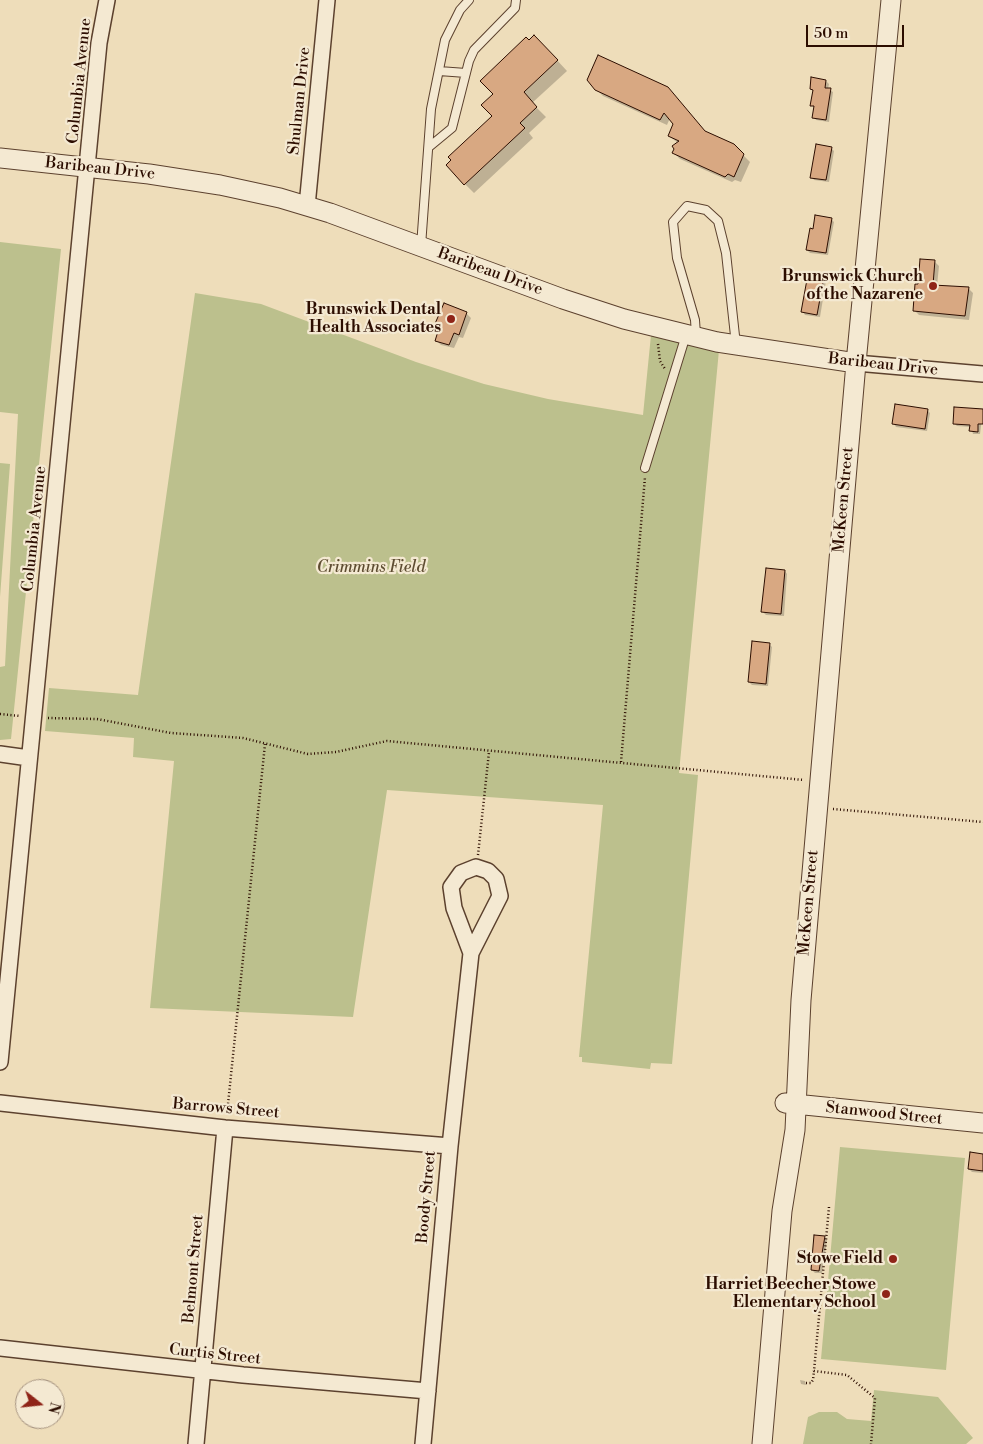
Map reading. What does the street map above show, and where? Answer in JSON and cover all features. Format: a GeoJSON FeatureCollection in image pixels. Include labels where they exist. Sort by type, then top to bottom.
{"type":"FeatureCollection","features":[{"type":"Feature","properties":{"kind":"street","name":"Columbia Avenue"},"geometry":{"type":"LineString","coordinates":[[0,1062],[89,167],[99,43],[106,0]]}},
{"type":"Feature","properties":{"kind":"street","name":"Shulman Drive"},"geometry":{"type":"LineString","coordinates":[[307,206],[327,0]]}},
{"type":"Feature","properties":{"kind":"street","name":"McKeen Street"},"geometry":{"type":"LineString","coordinates":[[762,1444],[782,1211],[783,1129],[791,1104],[801,1000],[856,363],[891,0]]}},
{"type":"Feature","properties":{"kind":"street","name":"Baribeau Drive"},"geometry":{"type":"LineString","coordinates":[[0,158],[89,167],[220,185],[307,206],[563,299],[691,336],[736,345],[856,363],[983,374]]}},
{"type":"Feature","properties":{"kind":"street"},"geometry":{"type":"LineString","coordinates":[[0,754],[29,758]]}},
{"type":"Feature","properties":{"kind":"street","name":"Boody Street"},"geometry":{"type":"LineString","coordinates":[[423,1444],[450,1146],[471,953],[500,896],[496,879],[488,871],[476,867],[461,873],[451,887],[454,908],[471,953]]}},
{"type":"Feature","properties":{"kind":"street","name":"Barrows Street"},"geometry":{"type":"LineString","coordinates":[[0,1103],[225,1128],[450,1146]]}},
{"type":"Feature","properties":{"kind":"street","name":"Stanwood Street"},"geometry":{"type":"LineString","coordinates":[[791,1104],[983,1123]]}},
{"type":"Feature","properties":{"kind":"street","name":"Belmont Street"},"geometry":{"type":"LineString","coordinates":[[196,1444],[225,1128]]}},
{"type":"Feature","properties":{"kind":"street","name":"Curtis Street"},"geometry":{"type":"LineString","coordinates":[[0,1348],[202,1371],[428,1391]]}},
{"type":"Feature","properties":{"kind":"lane"},"geometry":{"type":"LineString","coordinates":[[421,246],[431,109],[445,40],[460,10],[469,0]]}},
{"type":"Feature","properties":{"kind":"lane"},"geometry":{"type":"LineString","coordinates":[[429,147],[452,128],[474,50],[515,8],[516,0]]}},
{"type":"Feature","properties":{"kind":"lane"},"geometry":{"type":"LineString","coordinates":[[439,71],[466,73]]}},
{"type":"Feature","properties":{"kind":"lane"},"geometry":{"type":"LineString","coordinates":[[645,468],[672,380],[691,336],[695,320],[677,258],[674,222],[687,206],[706,210],[718,221],[726,253],[736,345]]}},
{"type":"Feature","properties":{"kind":"path"},"geometry":{"type":"LineString","coordinates":[[658,340],[660,361],[672,380]]}},
{"type":"Feature","properties":{"kind":"path"},"geometry":{"type":"LineString","coordinates":[[621,762],[645,468]]}},
{"type":"Feature","properties":{"kind":"path"},"geometry":{"type":"LineString","coordinates":[[0,714],[20,716]]}},
{"type":"Feature","properties":{"kind":"path"},"geometry":{"type":"LineString","coordinates":[[48,718],[97,719],[172,733],[243,738],[308,754],[336,752],[387,741],[808,781]]}},
{"type":"Feature","properties":{"kind":"path"},"geometry":{"type":"LineString","coordinates":[[225,1128],[266,744]]}},
{"type":"Feature","properties":{"kind":"path"},"geometry":{"type":"LineString","coordinates":[[476,867],[489,751]]}},
{"type":"Feature","properties":{"kind":"path"},"geometry":{"type":"LineString","coordinates":[[827,802],[833,809],[983,822]]}},
{"type":"Feature","properties":{"kind":"path"},"geometry":{"type":"LineString","coordinates":[[806,1383],[811,1383],[813,1380],[829,1207]]}},
{"type":"Feature","properties":{"kind":"path"},"geometry":{"type":"LineString","coordinates":[[814,1371],[847,1375],[875,1398],[872,1444]]}},
{"type":"Feature","properties":{"kind":"green space"},"geometry":{"type":"Polygon","coordinates":[[[0,242],[61,249],[11,739],[0,740],[0,667],[5,666],[18,414],[0,412],[0,242]]]}},
{"type":"Feature","properties":{"kind":"green space","name":"Crimmins Field"},"geometry":{"type":"Polygon","coordinates":[[[195,293],[261,304],[416,362],[484,384],[548,399],[643,415],[651,335],[719,350],[679,773],[698,775],[672,1064],[651,1063],[650,1069],[582,1062],[582,1057],[579,1057],[603,805],[387,790],[353,1017],[150,1008],[174,761],[133,757],[134,738],[45,731],[49,688],[138,695],[195,293]]]}},
{"type":"Feature","properties":{"kind":"green space"},"geometry":{"type":"Polygon","coordinates":[[[0,463],[10,464],[0,597],[0,463]]]}},
{"type":"Feature","properties":{"kind":"green space","name":"Stowe Field"},"geometry":{"type":"Polygon","coordinates":[[[840,1147],[965,1158],[946,1370],[821,1359],[840,1147]]]}},
{"type":"Feature","properties":{"kind":"green space"},"geometry":{"type":"Polygon","coordinates":[[[874,1390],[938,1397],[973,1438],[966,1444],[803,1444],[808,1417],[819,1412],[837,1412],[847,1419],[871,1421],[874,1390]]]}},
{"type":"Feature","properties":{"kind":"building"},"geometry":{"type":"Polygon","coordinates":[[[534,35],[558,60],[524,92],[537,107],[520,123],[525,128],[464,185],[446,165],[451,160],[448,157],[492,116],[481,105],[493,94],[480,81],[526,37],[529,40],[534,35]]]}},
{"type":"Feature","properties":{"kind":"building"},"geometry":{"type":"Polygon","coordinates":[[[598,55],[668,87],[705,131],[734,144],[744,154],[734,177],[728,174],[725,177],[672,153],[674,149],[672,146],[679,141],[668,136],[673,124],[664,113],[660,120],[595,90],[587,80],[598,55]]]}},
{"type":"Feature","properties":{"kind":"building"},"geometry":{"type":"Polygon","coordinates":[[[811,77],[826,80],[825,88],[831,88],[826,120],[812,118],[814,106],[810,106],[813,90],[810,89],[811,77]]]}},
{"type":"Feature","properties":{"kind":"building"},"geometry":{"type":"Polygon","coordinates":[[[816,144],[832,147],[826,180],[810,178],[816,144]]]}},
{"type":"Feature","properties":{"kind":"building"},"geometry":{"type":"Polygon","coordinates":[[[815,215],[832,218],[826,253],[806,250],[810,228],[813,229],[815,215]]]}},
{"type":"Feature","properties":{"kind":"building","name":"Brunswick Church of the Nazarene"},"geometry":{"type":"Polygon","coordinates":[[[920,259],[935,260],[933,285],[969,287],[965,316],[913,311],[915,284],[918,284],[920,259]]]}},
{"type":"Feature","properties":{"kind":"building"},"geometry":{"type":"Polygon","coordinates":[[[808,274],[824,277],[817,315],[801,312],[808,274]]]}},
{"type":"Feature","properties":{"kind":"building","name":"Brunswick Dental Health Associates"},"geometry":{"type":"Polygon","coordinates":[[[444,303],[467,312],[459,335],[454,333],[449,345],[435,341],[439,328],[434,326],[444,303]]]}},
{"type":"Feature","properties":{"kind":"building"},"geometry":{"type":"Polygon","coordinates":[[[895,404],[928,409],[925,429],[892,424],[895,404]]]}},
{"type":"Feature","properties":{"kind":"building"},"geometry":{"type":"Polygon","coordinates":[[[954,407],[983,409],[983,424],[978,424],[978,432],[969,431],[970,425],[953,424],[954,407]]]}},
{"type":"Feature","properties":{"kind":"building"},"geometry":{"type":"Polygon","coordinates":[[[766,568],[785,570],[781,614],[761,612],[766,568]]]}},
{"type":"Feature","properties":{"kind":"building"},"geometry":{"type":"Polygon","coordinates":[[[752,641],[770,643],[766,684],[748,682],[752,641]]]}},
{"type":"Feature","properties":{"kind":"building"},"geometry":{"type":"Polygon","coordinates":[[[970,1152],[983,1154],[983,1171],[968,1169],[970,1152]]]}},
{"type":"Feature","properties":{"kind":"building"},"geometry":{"type":"Polygon","coordinates":[[[814,1235],[825,1236],[819,1271],[811,1270],[814,1235]]]}},
{"type":"Feature","properties":{"kind":"place","name":"Brunswick Church of the Nazarene"},"geometry":{"type":"Point","coordinates":[933,286]}},
{"type":"Feature","properties":{"kind":"place","name":"Brunswick Dental Health Associates"},"geometry":{"type":"Point","coordinates":[451,319]}},
{"type":"Feature","properties":{"kind":"place","name":"Stowe Field"},"geometry":{"type":"Point","coordinates":[893,1259]}},
{"type":"Feature","properties":{"kind":"place","name":"Harriet Beecher Stowe Elementary School"},"geometry":{"type":"Point","coordinates":[886,1294]}}]}
